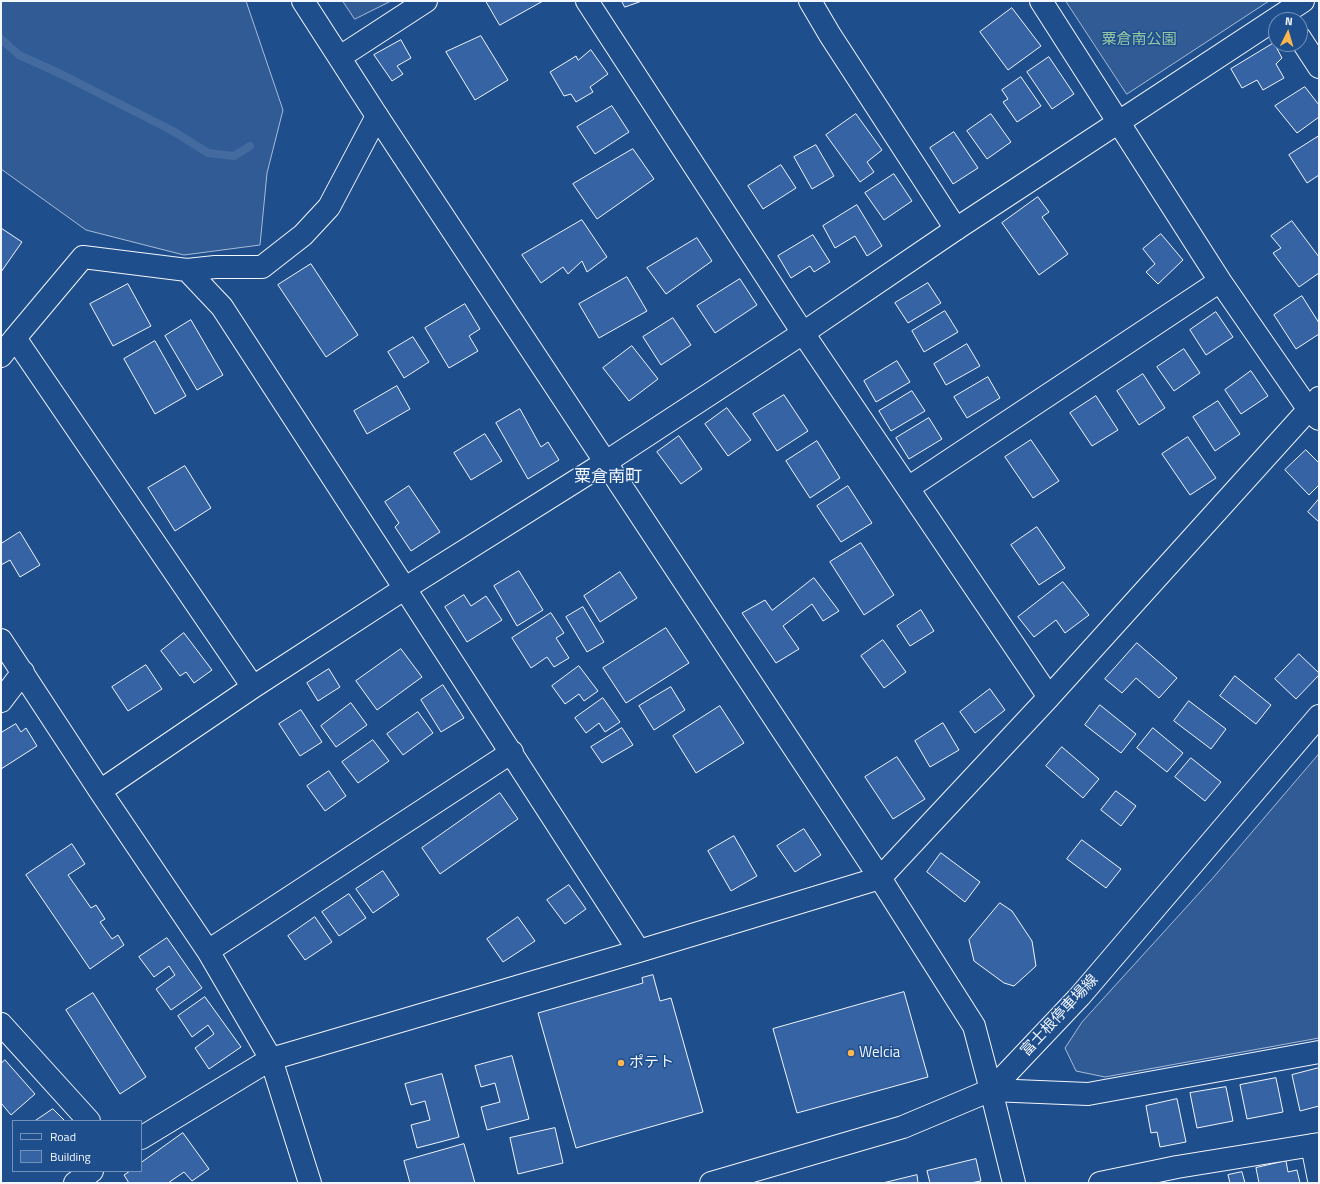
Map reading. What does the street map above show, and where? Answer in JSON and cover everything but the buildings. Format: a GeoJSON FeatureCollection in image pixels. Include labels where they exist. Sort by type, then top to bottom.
{"type":"FeatureCollection","features":[{"type":"Feature","properties":{"kind":"street"},"geometry":{"type":"LineString","coordinates":[[303,1],[377,116],[880,878],[974,1026],[1014,1183]]}},
{"type":"Feature","properties":{"kind":"street"},"geometry":{"type":"LineString","coordinates":[[340,57],[426,1]]}},
{"type":"Feature","properties":{"kind":"street"},"geometry":{"type":"LineString","coordinates":[[587,1],[803,333],[1049,697]]}},
{"type":"Feature","properties":{"kind":"street"},"geometry":{"type":"LineString","coordinates":[[810,1],[830,35],[956,229]]}},
{"type":"Feature","properties":{"kind":"street"},"geometry":{"type":"LineString","coordinates":[[142,1137],[271,1059],[639,951],[880,878],[1316,409],[1220,281],[1041,1]]}},
{"type":"Feature","properties":{"kind":"street"},"geometry":{"type":"LineString","coordinates":[[1291,12],[1303,1]]}},
{"type":"Feature","properties":{"kind":"street"},"geometry":{"type":"LineString","coordinates":[[100,791],[253,687],[404,589],[606,462],[803,333],[956,229],[1268,28]]}},
{"type":"Feature","properties":{"kind":"street"},"geometry":{"type":"LineString","coordinates":[[1308,50],[1319,67]]}},
{"type":"Feature","properties":{"kind":"street"},"geometry":{"type":"LineString","coordinates":[[1,356],[83,257],[187,270],[215,267],[262,267],[303,235],[329,207],[377,116]]}},
{"type":"Feature","properties":{"kind":"street"},"geometry":{"type":"LineString","coordinates":[[187,270],[222,307],[404,589],[512,752],[639,951]]}},
{"type":"Feature","properties":{"kind":"street"},"geometry":{"type":"LineString","coordinates":[[908,488],[1220,281]]}},
{"type":"Feature","properties":{"kind":"street"},"geometry":{"type":"LineString","coordinates":[[15,338],[253,687]]}},
{"type":"Feature","properties":{"kind":"street"},"geometry":{"type":"LineString","coordinates":[[1,640],[100,791],[208,951],[271,1059],[310,1183]]}},
{"type":"Feature","properties":{"kind":"street"},"geometry":{"type":"LineString","coordinates":[[1,701],[23,672]]}},
{"type":"Feature","properties":{"kind":"street","name":"富士根停車場線"},"geometry":{"type":"LineString","coordinates":[[711,1183],[903,1127],[991,1090],[1080,996],[1319,716]]}},
{"type":"Feature","properties":{"kind":"street"},"geometry":{"type":"LineString","coordinates":[[208,951],[512,752]]}},
{"type":"Feature","properties":{"kind":"street"},"geometry":{"type":"LineString","coordinates":[[4,1033],[88,1120]]}},
{"type":"Feature","properties":{"kind":"street"},"geometry":{"type":"LineString","coordinates":[[991,1090],[1088,1094],[1319,1052]]}},
{"type":"Feature","properties":{"kind":"street"},"geometry":{"type":"LineString","coordinates":[[1100,1183],[1178,1175],[1316,1145],[1319,1180]]}},
{"type":"Feature","properties":{"kind":"street"},"geometry":{"type":"LineString","coordinates":[[75,1183],[91,1172]]}},
{"type":"Feature","properties":{"kind":"shaded area"},"geometry":{"type":"Polygon","coordinates":[[[1,1],[246,1],[283,110],[267,173],[260,245],[184,255],[86,230],[1,169],[1,1]]]}},
{"type":"Feature","properties":{"kind":"shaded area"},"geometry":{"type":"Polygon","coordinates":[[[343,1],[391,1],[355,19],[343,1]]]}},
{"type":"Feature","properties":{"kind":"shaded area","name":"粟倉南公園"},"geometry":{"type":"Polygon","coordinates":[[[1066,1],[1269,1],[1127,94],[1066,1]]]}},
{"type":"Feature","properties":{"kind":"shaded area"},"geometry":{"type":"Polygon","coordinates":[[[1319,754],[1319,1038],[1105,1077],[1076,1071],[1065,1048],[1082,1022],[1212,879],[1319,754]]]}},
{"type":"Feature","properties":{"kind":"waterway"},"geometry":{"type":"LineString","coordinates":[[1,39],[19,55],[61,74],[173,131],[208,153],[234,156],[250,146]]}},
{"type":"Feature","properties":{"kind":"place","name":"Welcia"},"geometry":{"type":"Point","coordinates":[851,1053]}},
{"type":"Feature","properties":{"kind":"place","name":"ポテト"},"geometry":{"type":"Point","coordinates":[621,1063]}},
{"type":"Feature","properties":{"kind":"district","name":"粟倉南町"},"geometry":{"type":"Point","coordinates":[608,478]}}]}
